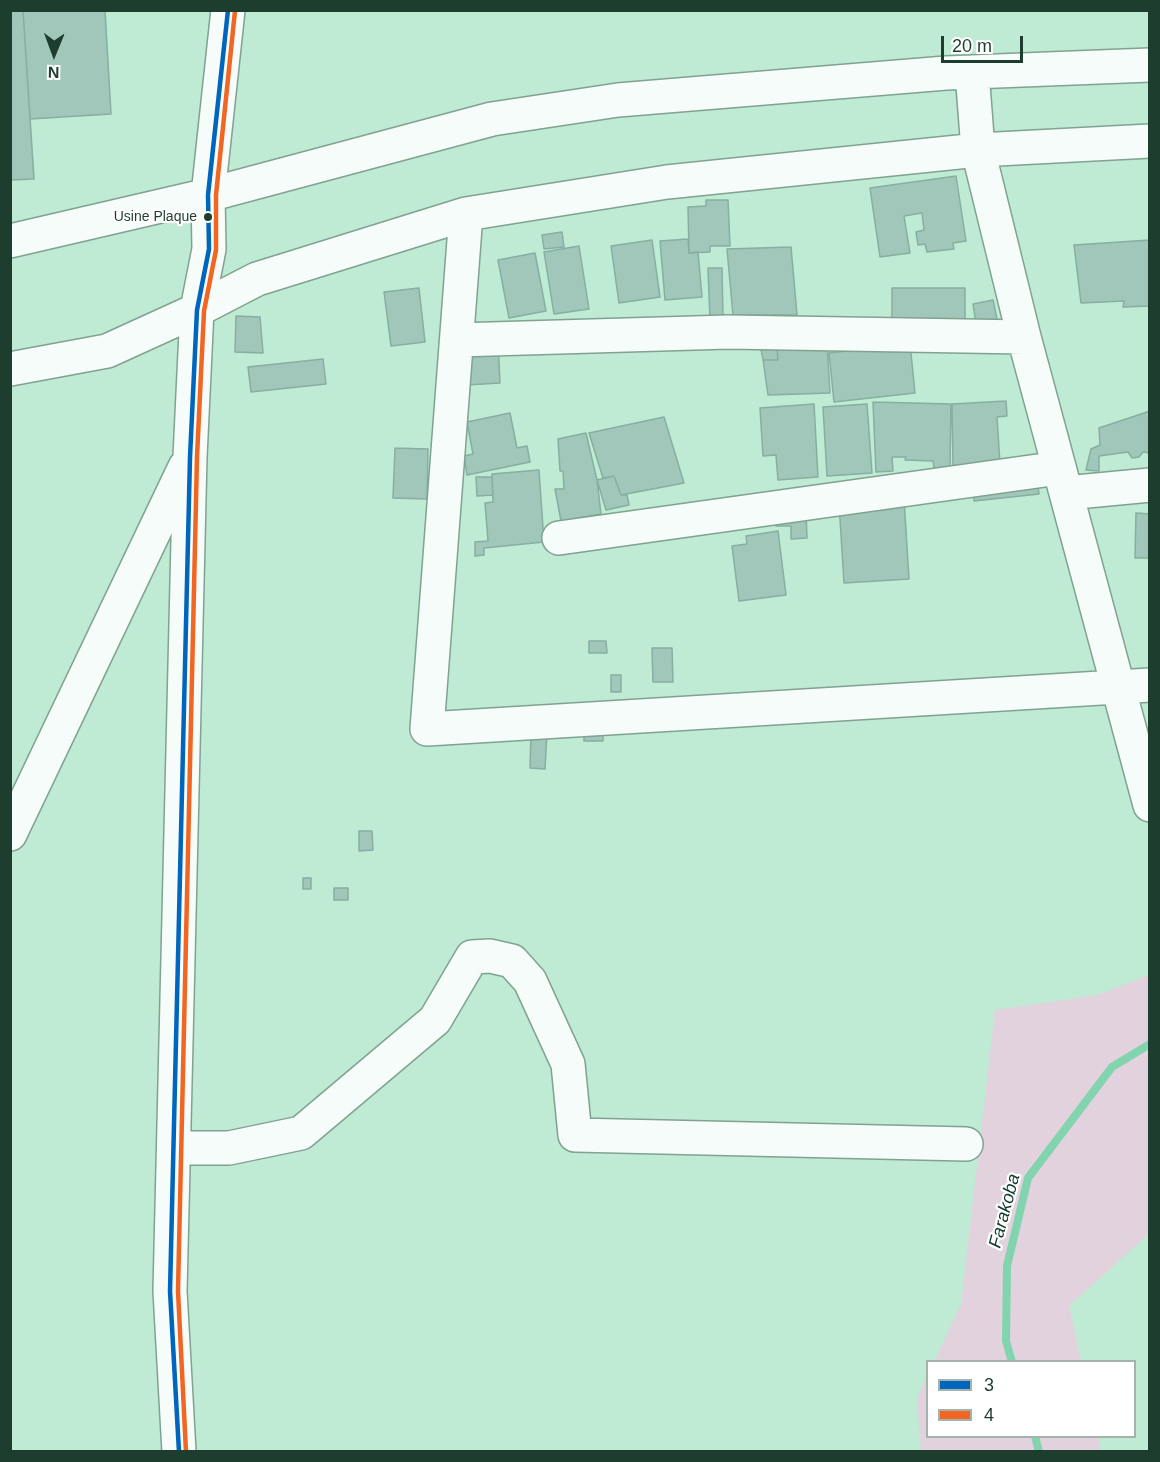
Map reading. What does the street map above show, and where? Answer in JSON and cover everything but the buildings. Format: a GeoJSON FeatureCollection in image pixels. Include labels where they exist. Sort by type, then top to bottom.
{"type":"FeatureCollection","features":[{"type":"Feature","properties":{"kind":"street"},"geometry":{"type":"LineString","coordinates":[[179,1452],[170,1291],[190,457],[197,310],[209,249],[208,195],[228,10]]}},
{"type":"Feature","properties":{"kind":"street"},"geometry":{"type":"LineString","coordinates":[[10,241],[208,195],[492,119],[618,100],[972,72],[1149,65]]}},
{"type":"Feature","properties":{"kind":"street"},"geometry":{"type":"LineString","coordinates":[[972,72],[978,150],[1024,337],[1063,480],[1134,686],[1149,805]]}},
{"type":"Feature","properties":{"kind":"street"},"geometry":{"type":"LineString","coordinates":[[10,369],[107,351],[197,310],[257,279],[466,214],[667,182],[978,150],[1149,141]]}},
{"type":"Feature","properties":{"kind":"street"},"geometry":{"type":"LineString","coordinates":[[466,214],[427,729],[1134,686]]}},
{"type":"Feature","properties":{"kind":"street"},"geometry":{"type":"LineString","coordinates":[[457,340],[728,332],[1024,337]]}},
{"type":"Feature","properties":{"kind":"street"},"geometry":{"type":"LineString","coordinates":[[10,834],[24,779],[190,457]]}},
{"type":"Feature","properties":{"kind":"street"},"geometry":{"type":"LineString","coordinates":[[559,538],[1063,480],[1149,485]]}},
{"type":"Feature","properties":{"kind":"street"},"geometry":{"type":"LineString","coordinates":[[174,1148],[229,1148],[301,1133],[435,1020],[472,957],[490,956],[512,961],[530,981],[568,1064],[575,1135],[966,1144]]}},
{"type":"Feature","properties":{"kind":"shaded area"},"geometry":{"type":"Polygon","coordinates":[[[1149,975],[1149,1234],[1069,1306],[1081,1360],[935,1360],[961,1304],[995,1010],[1097,995],[1149,975]]]}},
{"type":"Feature","properties":{"kind":"shaded area"},"geometry":{"type":"Polygon","coordinates":[[[926,1378],[926,1438],[1098,1438],[1101,1451],[921,1451],[917,1399],[926,1378]]]}},
{"type":"Feature","properties":{"kind":"waterway","name":"Farakoba"},"geometry":{"type":"LineString","coordinates":[[1011,1360],[1006,1341],[1007,1266],[1028,1178],[1112,1067],[1150,1044]]}},
{"type":"Feature","properties":{"kind":"waterway","name":"Farakoba"},"geometry":{"type":"LineString","coordinates":[[1036,1438],[1039,1452]]}},
{"type":"Feature","properties":{"kind":"transit line","name":"3"},"geometry":{"type":"LineString","coordinates":[[179,1452],[170,1291],[190,457],[197,310],[209,249],[208,195],[228,10]]}},
{"type":"Feature","properties":{"kind":"transit line","name":"4"},"geometry":{"type":"LineString","coordinates":[[186,1452],[178,1291],[197,457],[204,311],[216,250],[216,195],[235,11]]}},
{"type":"Feature","properties":{"kind":"place","name":"Usine Plaque"},"geometry":{"type":"Point","coordinates":[208,217]}}]}
